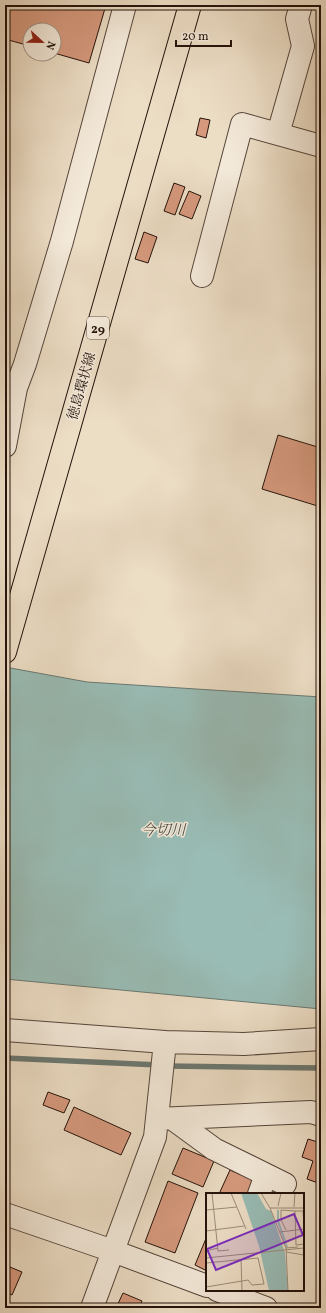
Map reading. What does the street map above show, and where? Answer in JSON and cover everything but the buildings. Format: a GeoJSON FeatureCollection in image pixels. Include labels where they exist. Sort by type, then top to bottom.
{"type":"FeatureCollection","features":[{"type":"Feature","properties":{"kind":"main road","name":"徳島環状線"},"geometry":{"type":"LineString","coordinates":[[5,652],[190,5]]}},
{"type":"Feature","properties":{"kind":"street"},"geometry":{"type":"LineString","coordinates":[[5,446],[16,388],[12,378],[62,241],[125,5]]}},
{"type":"Feature","properties":{"kind":"street"},"geometry":{"type":"LineString","coordinates":[[278,134],[303,46],[297,18],[301,5]]}},
{"type":"Feature","properties":{"kind":"street"},"geometry":{"type":"LineString","coordinates":[[202,276],[242,124],[321,146]]}},
{"type":"Feature","properties":{"kind":"street"},"geometry":{"type":"LineString","coordinates":[[5,1030],[165,1042],[244,1044],[321,1039]]}},
{"type":"Feature","properties":{"kind":"street"},"geometry":{"type":"LineString","coordinates":[[92,1308],[155,1138],[165,1119],[165,1042]]}},
{"type":"Feature","properties":{"kind":"street"},"geometry":{"type":"LineString","coordinates":[[165,1119],[311,1112],[321,1115]]}},
{"type":"Feature","properties":{"kind":"street"},"geometry":{"type":"LineString","coordinates":[[165,1119],[214,1149],[262,1184],[285,1184]]}},
{"type":"Feature","properties":{"kind":"street"},"geometry":{"type":"LineString","coordinates":[[5,1214],[113,1251],[206,1286]]}},
{"type":"Feature","properties":{"kind":"street"},"geometry":{"type":"LineString","coordinates":[[221,1291],[266,1308]]}},
{"type":"Feature","properties":{"kind":"water","name":"今切川"},"geometry":{"type":"Polygon","coordinates":[[[5,667],[87,682],[321,697],[321,1009],[5,979],[5,667]]]}},
{"type":"Feature","properties":{"kind":"waterway"},"geometry":{"type":"LineString","coordinates":[[5,1058],[159,1065]]}},
{"type":"Feature","properties":{"kind":"waterway"},"geometry":{"type":"LineString","coordinates":[[167,1066],[321,1068]]}}]}
